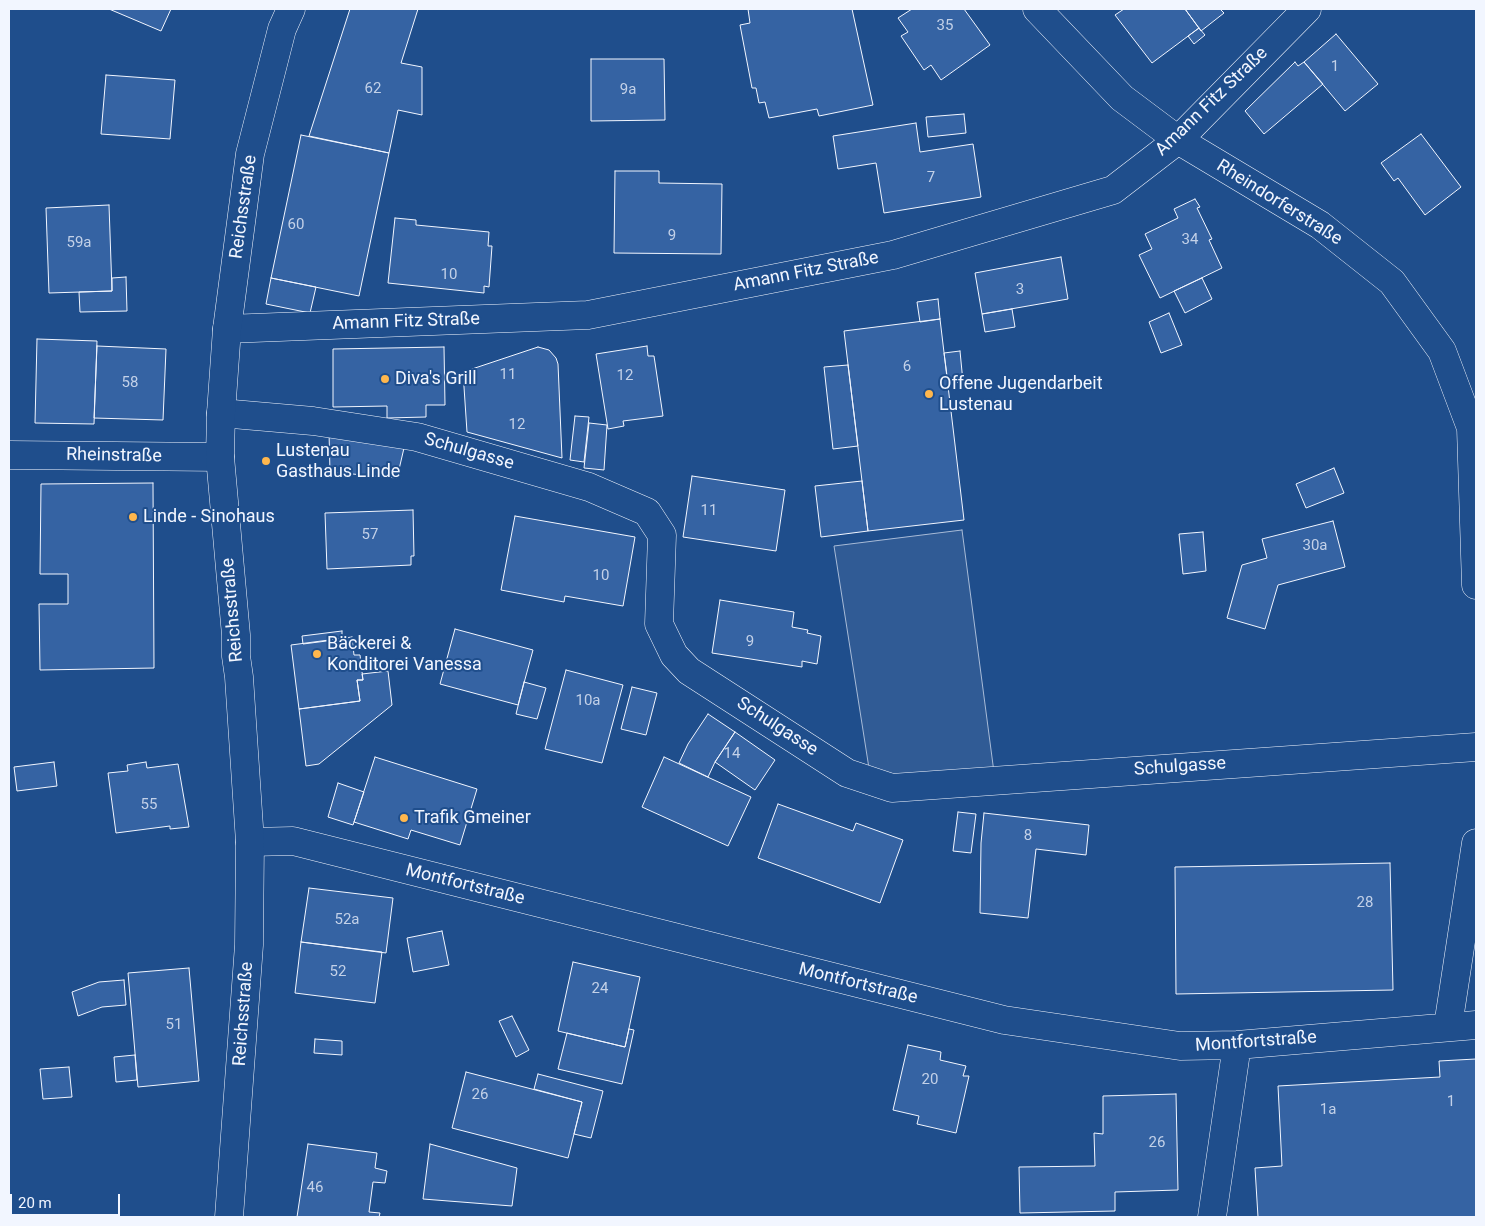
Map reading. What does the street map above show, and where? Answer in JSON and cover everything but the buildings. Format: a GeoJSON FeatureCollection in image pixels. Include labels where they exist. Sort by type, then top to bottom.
{"type":"FeatureCollection","features":[{"type":"Feature","properties":{"kind":"street","name":"Reichsstraße"},"geometry":{"type":"LineString","coordinates":[[229,1217],[249,944],[250,842],[236,635],[220,457],[221,413],[227,329],[250,154],[282,29],[291,9]]}},
{"type":"Feature","properties":{"kind":"street","name":"Rheindorferstraße"},"geometry":{"type":"LineString","coordinates":[[1037,9],[1122,98],[1178,140],[1320,225],[1392,282],[1442,351],[1471,428],[1476,585]]}},
{"type":"Feature","properties":{"kind":"street","name":"Amann Fitz Straße"},"geometry":{"type":"LineString","coordinates":[[227,329],[588,315],[894,255],[1113,190],[1178,140],[1307,9]]}},
{"type":"Feature","properties":{"kind":"street","name":"Schulgasse"},"geometry":{"type":"LineString","coordinates":[[221,413],[313,421],[417,437],[589,487],[647,512],[662,535],[659,624],[674,655],[690,671],[848,773],[892,788],[1476,747]]}},
{"type":"Feature","properties":{"kind":"street","name":"Rheinstraße"},"geometry":{"type":"LineString","coordinates":[[9,455],[220,457]]}},
{"type":"Feature","properties":{"kind":"street","name":"Montfortstraße"},"geometry":{"type":"LineString","coordinates":[[250,842],[293,841],[1004,1020],[1180,1046],[1237,1045],[1476,1025]]}},
{"type":"Feature","properties":{"kind":"street"},"geometry":{"type":"LineString","coordinates":[[1448,1026],[1476,843]]}},
{"type":"Feature","properties":{"kind":"street"},"geometry":{"type":"LineString","coordinates":[[1212,1217],[1237,1045]]}},
{"type":"Feature","properties":{"kind":"shaded area"},"geometry":{"type":"Polygon","coordinates":[[[962,530],[995,780],[871,781],[834,546],[962,530]]]}},
{"type":"Feature","properties":{"kind":"place","name":"Diva's Grill"},"geometry":{"type":"Point","coordinates":[385,379]}},
{"type":"Feature","properties":{"kind":"place","name":"Offene Jugendarbeit Lustenau"},"geometry":{"type":"Point","coordinates":[929,394]}},
{"type":"Feature","properties":{"kind":"place","name":"Lustenau Gasthaus Linde"},"geometry":{"type":"Point","coordinates":[266,461]}},
{"type":"Feature","properties":{"kind":"place","name":"Linde - Sinohaus"},"geometry":{"type":"Point","coordinates":[133,517]}},
{"type":"Feature","properties":{"kind":"place","name":"Bäckerei & Konditorei Vanessa"},"geometry":{"type":"Point","coordinates":[317,654]}},
{"type":"Feature","properties":{"kind":"place","name":"Trafik Gmeiner"},"geometry":{"type":"Point","coordinates":[404,818]}}]}
